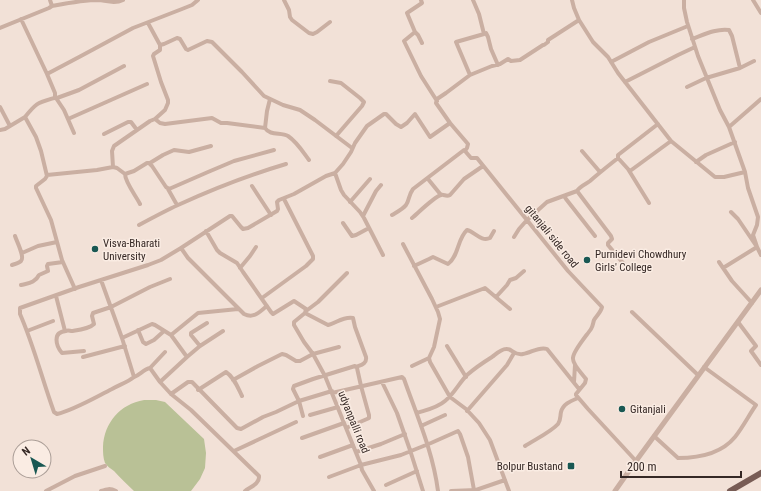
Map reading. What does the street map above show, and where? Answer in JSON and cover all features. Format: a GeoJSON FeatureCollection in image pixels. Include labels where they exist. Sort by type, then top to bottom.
{"type":"FeatureCollection","features":[{"type":"Feature","properties":{"kind":"main road"},"geometry":{"type":"LineString","coordinates":[[730,491],[761,473]]}},
{"type":"Feature","properties":{"kind":"street"},"geometry":{"type":"LineString","coordinates":[[50,0],[52,6]]}},
{"type":"Feature","properties":{"kind":"street"},"geometry":{"type":"LineString","coordinates":[[0,27],[52,6],[84,0],[114,2],[123,0]]}},
{"type":"Feature","properties":{"kind":"street"},"geometry":{"type":"LineString","coordinates":[[47,74],[134,28],[198,0]]}},
{"type":"Feature","properties":{"kind":"street"},"geometry":{"type":"LineString","coordinates":[[284,0],[292,20],[309,33],[313,34],[317,32],[330,22]]}},
{"type":"Feature","properties":{"kind":"street"},"geometry":{"type":"LineString","coordinates":[[421,0],[422,3],[407,13],[415,32],[418,34],[422,42]]}},
{"type":"Feature","properties":{"kind":"street"},"geometry":{"type":"LineString","coordinates":[[473,0],[479,14],[484,34],[486,33],[498,65]]}},
{"type":"Feature","properties":{"kind":"street"},"geometry":{"type":"LineString","coordinates":[[572,0],[579,20],[593,42],[608,57],[625,82],[671,141],[715,177],[724,177],[745,172]]}},
{"type":"Feature","properties":{"kind":"street"},"geometry":{"type":"LineString","coordinates":[[684,0],[684,8],[688,26],[695,48],[706,78],[729,127],[745,172],[748,188],[758,217],[753,235],[757,247]]}},
{"type":"Feature","properties":{"kind":"street"},"geometry":{"type":"LineString","coordinates":[[754,0],[761,13]]}},
{"type":"Feature","properties":{"kind":"street"},"geometry":{"type":"LineString","coordinates":[[21,19],[74,133]]}},
{"type":"Feature","properties":{"kind":"street"},"geometry":{"type":"LineString","coordinates":[[437,101],[437,99],[470,74],[498,65],[508,59],[511,61],[520,60],[579,20]]}},
{"type":"Feature","properties":{"kind":"street"},"geometry":{"type":"LineString","coordinates":[[113,167],[112,149],[114,146],[155,118],[165,110],[168,103],[153,56],[160,50],[160,45],[148,23]]}},
{"type":"Feature","properties":{"kind":"street"},"geometry":{"type":"LineString","coordinates":[[611,62],[649,42],[688,26]]}},
{"type":"Feature","properties":{"kind":"street"},"geometry":{"type":"LineString","coordinates":[[692,39],[720,30],[729,30],[732,36],[740,68]]}},
{"type":"Feature","properties":{"kind":"street"},"geometry":{"type":"LineString","coordinates":[[392,215],[403,208],[411,192],[468,148],[468,144],[436,104],[437,101],[421,76],[404,41],[415,32]]}},
{"type":"Feature","properties":{"kind":"street"},"geometry":{"type":"LineString","coordinates":[[470,74],[456,42],[484,34]]}},
{"type":"Feature","properties":{"kind":"street"},"geometry":{"type":"LineString","coordinates":[[160,45],[177,38],[180,39],[188,50],[207,41],[212,42],[264,96],[300,110],[352,148]]}},
{"type":"Feature","properties":{"kind":"street"},"geometry":{"type":"LineString","coordinates":[[625,82],[695,48]]}},
{"type":"Feature","properties":{"kind":"street"},"geometry":{"type":"LineString","coordinates":[[687,87],[706,78],[740,68],[754,62]]}},
{"type":"Feature","properties":{"kind":"street"},"geometry":{"type":"LineString","coordinates":[[0,130],[10,126],[25,116],[38,102],[79,90],[124,66]]}},
{"type":"Feature","properties":{"kind":"street"},"geometry":{"type":"LineString","coordinates":[[330,81],[341,83],[364,102],[336,136]]}},
{"type":"Feature","properties":{"kind":"street"},"geometry":{"type":"LineString","coordinates":[[68,119],[147,84]]}},
{"type":"Feature","properties":{"kind":"street"},"geometry":{"type":"LineString","coordinates":[[265,128],[270,99]]}},
{"type":"Feature","properties":{"kind":"street"},"geometry":{"type":"LineString","coordinates":[[729,127],[761,99]]}},
{"type":"Feature","properties":{"kind":"street"},"geometry":{"type":"LineString","coordinates":[[0,107],[10,126]]}},
{"type":"Feature","properties":{"kind":"street"},"geometry":{"type":"LineString","coordinates":[[165,352],[150,368],[140,374],[97,397],[56,414],[54,412],[39,365],[20,314],[20,308],[161,260],[230,216],[232,216],[241,228],[248,228],[277,211],[277,202],[280,200],[326,176],[335,173],[343,164],[367,126],[384,114],[386,114],[401,127],[415,114],[430,137],[450,123]]}},
{"type":"Feature","properties":{"kind":"street"},"geometry":{"type":"LineString","coordinates":[[25,116],[36,137],[41,151],[47,178],[38,184],[36,188],[51,220],[63,262],[75,289]]}},
{"type":"Feature","properties":{"kind":"street"},"geometry":{"type":"LineString","coordinates":[[155,118],[160,123],[165,124],[212,118],[221,123],[265,128],[269,132],[285,135],[292,139],[309,160]]}},
{"type":"Feature","properties":{"kind":"street"},"geometry":{"type":"LineString","coordinates":[[104,134],[128,122],[131,122],[137,130]]}},
{"type":"Feature","properties":{"kind":"street"},"geometry":{"type":"LineString","coordinates":[[514,237],[518,229],[547,202],[577,190],[589,182],[618,158],[618,155],[658,124]]}},
{"type":"Feature","properties":{"kind":"street"},"geometry":{"type":"LineString","coordinates":[[630,171],[671,141]]}},
{"type":"Feature","properties":{"kind":"street"},"geometry":{"type":"LineString","coordinates":[[696,162],[706,155],[735,142]]}},
{"type":"Feature","properties":{"kind":"street"},"geometry":{"type":"LineString","coordinates":[[125,174],[134,171],[146,163],[150,163],[174,150],[189,152],[211,146]]}},
{"type":"Feature","properties":{"kind":"street"},"geometry":{"type":"LineString","coordinates":[[168,189],[172,189],[202,174],[234,161],[274,150]]}},
{"type":"Feature","properties":{"kind":"street"},"geometry":{"type":"LineString","coordinates":[[582,150],[600,172]]}},
{"type":"Feature","properties":{"kind":"street","name":"gitanjali side road"},"geometry":{"type":"LineString","coordinates":[[465,151],[471,158],[477,158],[568,271],[602,307],[602,310],[592,327],[573,356],[572,359],[575,365]]}},
{"type":"Feature","properties":{"kind":"street"},"geometry":{"type":"LineString","coordinates":[[618,158],[630,171],[649,203]]}},
{"type":"Feature","properties":{"kind":"street"},"geometry":{"type":"LineString","coordinates":[[150,163],[177,205]]}},
{"type":"Feature","properties":{"kind":"street"},"geometry":{"type":"LineString","coordinates":[[140,225],[177,205],[250,175],[286,164]]}},
{"type":"Feature","properties":{"kind":"street"},"geometry":{"type":"LineString","coordinates":[[412,218],[440,195],[450,195],[464,179],[484,166]]}},
{"type":"Feature","properties":{"kind":"street"},"geometry":{"type":"LineString","coordinates":[[46,175],[113,167],[117,168],[125,174],[140,204]]}},
{"type":"Feature","properties":{"kind":"street"},"geometry":{"type":"LineString","coordinates":[[335,173],[341,190],[363,216],[383,255]]}},
{"type":"Feature","properties":{"kind":"street"},"geometry":{"type":"LineString","coordinates":[[350,202],[370,179]]}},
{"type":"Feature","properties":{"kind":"street"},"geometry":{"type":"LineString","coordinates":[[428,179],[440,195]]}},
{"type":"Feature","properties":{"kind":"street"},"geometry":{"type":"LineString","coordinates":[[363,216],[376,191],[381,185]]}},
{"type":"Feature","properties":{"kind":"street"},"geometry":{"type":"LineString","coordinates":[[252,186],[271,215]]}},
{"type":"Feature","properties":{"kind":"street"},"geometry":{"type":"LineString","coordinates":[[577,190],[611,236],[612,239],[608,245],[628,269]]}},
{"type":"Feature","properties":{"kind":"street"},"geometry":{"type":"LineString","coordinates":[[564,196],[595,236]]}},
{"type":"Feature","properties":{"kind":"street"},"geometry":{"type":"LineString","coordinates":[[262,298],[306,266],[313,259],[313,256],[284,199]]}},
{"type":"Feature","properties":{"kind":"street"},"geometry":{"type":"LineString","coordinates":[[731,212],[738,218],[761,255]]}},
{"type":"Feature","properties":{"kind":"street"},"geometry":{"type":"LineString","coordinates":[[343,223],[352,236],[369,228]]}},
{"type":"Feature","properties":{"kind":"street"},"geometry":{"type":"LineString","coordinates":[[414,266],[433,258],[448,264],[454,256],[459,243],[467,230],[486,239],[490,238],[494,231]]}},
{"type":"Feature","properties":{"kind":"street"},"geometry":{"type":"LineString","coordinates":[[206,231],[220,253],[237,263],[271,312],[274,314],[294,301],[304,308],[306,312],[328,325],[346,317],[353,318],[355,328],[367,360],[364,364],[294,386],[293,389],[303,416]]}},
{"type":"Feature","properties":{"kind":"street"},"geometry":{"type":"LineString","coordinates":[[12,266],[22,260],[22,253],[15,236]]}},
{"type":"Feature","properties":{"kind":"street"},"geometry":{"type":"LineString","coordinates":[[22,253],[38,246],[57,242]]}},
{"type":"Feature","properties":{"kind":"street"},"geometry":{"type":"LineString","coordinates":[[403,244],[436,307],[440,319],[434,347],[429,358],[412,366]]}},
{"type":"Feature","properties":{"kind":"street"},"geometry":{"type":"LineString","coordinates":[[240,268],[256,247]]}},
{"type":"Feature","properties":{"kind":"street"},"geometry":{"type":"LineString","coordinates":[[723,268],[757,247]]}},
{"type":"Feature","properties":{"kind":"street"},"geometry":{"type":"LineString","coordinates":[[180,248],[188,258],[244,314],[249,317],[254,316],[267,306]]}},
{"type":"Feature","properties":{"kind":"street"},"geometry":{"type":"LineString","coordinates":[[21,285],[34,282],[39,275],[47,272],[47,266],[49,264],[63,262]]}},
{"type":"Feature","properties":{"kind":"street"},"geometry":{"type":"LineString","coordinates":[[719,262],[732,281],[752,302]]}},
{"type":"Feature","properties":{"kind":"street"},"geometry":{"type":"LineString","coordinates":[[496,297],[510,280],[516,278],[524,271]]}},
{"type":"Feature","properties":{"kind":"street"},"geometry":{"type":"LineString","coordinates":[[306,312],[347,273]]}},
{"type":"Feature","properties":{"kind":"street"},"geometry":{"type":"LineString","coordinates":[[84,351],[62,353],[57,345],[56,339],[58,334],[65,331],[91,326],[94,324],[92,314],[111,307],[150,287],[170,279]]}},
{"type":"Feature","properties":{"kind":"street"},"geometry":{"type":"LineString","coordinates":[[102,280],[134,377]]}},
{"type":"Feature","properties":{"kind":"street"},"geometry":{"type":"LineString","coordinates":[[436,307],[485,288],[510,309]]}},
{"type":"Feature","properties":{"kind":"street"},"geometry":{"type":"LineString","coordinates":[[615,491],[761,290]]}},
{"type":"Feature","properties":{"kind":"street"},"geometry":{"type":"LineString","coordinates":[[56,296],[65,331]]}},
{"type":"Feature","properties":{"kind":"street"},"geometry":{"type":"LineString","coordinates":[[170,335],[198,313],[238,309]]}},
{"type":"Feature","properties":{"kind":"street","name":"udyanpalli road"},"geometry":{"type":"LineString","coordinates":[[306,312],[294,323],[325,376],[362,470],[374,491]]}},
{"type":"Feature","properties":{"kind":"street"},"geometry":{"type":"LineString","coordinates":[[632,312],[698,375]]}},
{"type":"Feature","properties":{"kind":"street"},"geometry":{"type":"LineString","coordinates":[[27,331],[53,321]]}},
{"type":"Feature","properties":{"kind":"street"},"geometry":{"type":"LineString","coordinates":[[738,322],[756,346],[751,351],[761,365]]}},
{"type":"Feature","properties":{"kind":"street"},"geometry":{"type":"LineString","coordinates":[[200,346],[191,333],[208,323]]}},
{"type":"Feature","properties":{"kind":"street"},"geometry":{"type":"LineString","coordinates":[[122,338],[152,324],[170,335],[188,356]]}},
{"type":"Feature","properties":{"kind":"street"},"geometry":{"type":"LineString","coordinates":[[138,330],[143,342],[146,344],[154,340],[164,331]]}},
{"type":"Feature","properties":{"kind":"street"},"geometry":{"type":"LineString","coordinates":[[160,382],[200,346],[223,331]]}},
{"type":"Feature","properties":{"kind":"street"},"geometry":{"type":"LineString","coordinates":[[83,357],[125,346]]}},
{"type":"Feature","properties":{"kind":"street"},"geometry":{"type":"LineString","coordinates":[[447,346],[466,378]]}},
{"type":"Feature","properties":{"kind":"street"},"geometry":{"type":"LineString","coordinates":[[233,380],[239,375],[282,354],[286,354],[296,361],[313,354],[339,347]]}},
{"type":"Feature","properties":{"kind":"street"},"geometry":{"type":"LineString","coordinates":[[417,413],[440,405],[450,397],[466,378],[479,366],[502,350],[508,349],[521,355],[540,348],[546,349],[579,390]]}},
{"type":"Feature","properties":{"kind":"street"},"geometry":{"type":"LineString","coordinates":[[468,411],[507,365],[514,353]]}},
{"type":"Feature","properties":{"kind":"street"},"geometry":{"type":"LineString","coordinates":[[429,358],[450,397],[468,411],[490,440],[509,491]]}},
{"type":"Feature","properties":{"kind":"street"},"geometry":{"type":"LineString","coordinates":[[574,382],[575,365]]}},
{"type":"Feature","properties":{"kind":"street"},"geometry":{"type":"LineString","coordinates":[[575,365],[586,379],[585,383],[576,394],[578,398],[636,461]]}},
{"type":"Feature","properties":{"kind":"street"},"geometry":{"type":"LineString","coordinates":[[346,428],[369,418],[356,366]]}},
{"type":"Feature","properties":{"kind":"street"},"geometry":{"type":"LineString","coordinates":[[654,436],[678,458],[691,458],[709,454],[722,449],[735,437],[756,404],[704,367]]}},
{"type":"Feature","properties":{"kind":"street"},"geometry":{"type":"LineString","coordinates":[[150,368],[171,394],[191,410],[259,476],[260,479],[258,482],[245,491]]}},
{"type":"Feature","properties":{"kind":"street"},"geometry":{"type":"LineString","coordinates":[[198,390],[226,372],[233,380],[242,396]]}},
{"type":"Feature","properties":{"kind":"street"},"geometry":{"type":"LineString","coordinates":[[171,394],[189,382],[192,382],[198,390],[238,428],[241,429],[263,417],[313,396],[402,377],[422,426],[437,481],[438,491]]}},
{"type":"Feature","properties":{"kind":"street"},"geometry":{"type":"LineString","coordinates":[[382,382],[405,434],[423,491]]}},
{"type":"Feature","properties":{"kind":"street"},"geometry":{"type":"LineString","coordinates":[[525,446],[553,429],[560,421],[561,411],[567,403],[578,398]]}},
{"type":"Feature","properties":{"kind":"street"},"geometry":{"type":"LineString","coordinates":[[310,415],[338,407]]}},
{"type":"Feature","properties":{"kind":"street"},"geometry":{"type":"LineString","coordinates":[[422,426],[445,415]]}},
{"type":"Feature","properties":{"kind":"street"},"geometry":{"type":"LineString","coordinates":[[234,451],[296,422]]}},
{"type":"Feature","properties":{"kind":"street"},"geometry":{"type":"LineString","coordinates":[[302,438],[344,423]]}},
{"type":"Feature","properties":{"kind":"street"},"geometry":{"type":"LineString","coordinates":[[329,477],[361,465],[401,455],[459,431],[468,457],[475,490]]}},
{"type":"Feature","properties":{"kind":"street"},"geometry":{"type":"LineString","coordinates":[[356,452],[382,444],[405,434]]}},
{"type":"Feature","properties":{"kind":"street"},"geometry":{"type":"LineString","coordinates":[[320,457],[353,445]]}},
{"type":"Feature","properties":{"kind":"street"},"geometry":{"type":"LineString","coordinates":[[46,491],[75,476],[105,466]]}},
{"type":"Feature","properties":{"kind":"street"},"geometry":{"type":"LineString","coordinates":[[386,485],[417,471]]}},
{"type":"Feature","properties":{"kind":"street"},"geometry":{"type":"LineString","coordinates":[[451,491],[475,490],[505,480]]}},
{"type":"Feature","properties":{"kind":"street"},"geometry":{"type":"LineString","coordinates":[[101,491],[107,489],[116,491]]}},
{"type":"Feature","properties":{"kind":"green space"},"geometry":{"type":"Polygon","coordinates":[[[144,400],[165,402],[204,439],[206,453],[205,468],[200,479],[191,491],[134,491],[105,463],[103,453],[104,438],[110,423],[121,410],[135,402],[144,400]]]}},
{"type":"Feature","properties":{"kind":"place","name":"Visva-Bharati University"},"geometry":{"type":"Point","coordinates":[95,249]}},
{"type":"Feature","properties":{"kind":"place","name":"Purnidevi Chowdhury Girls' College"},"geometry":{"type":"Point","coordinates":[587,260]}},
{"type":"Feature","properties":{"kind":"place","name":"Gitanjali"},"geometry":{"type":"Point","coordinates":[622,409]}},
{"type":"Feature","properties":{"kind":"place","name":"Bolpur Bustand"},"geometry":{"type":"Point","coordinates":[571,466]}}]}
